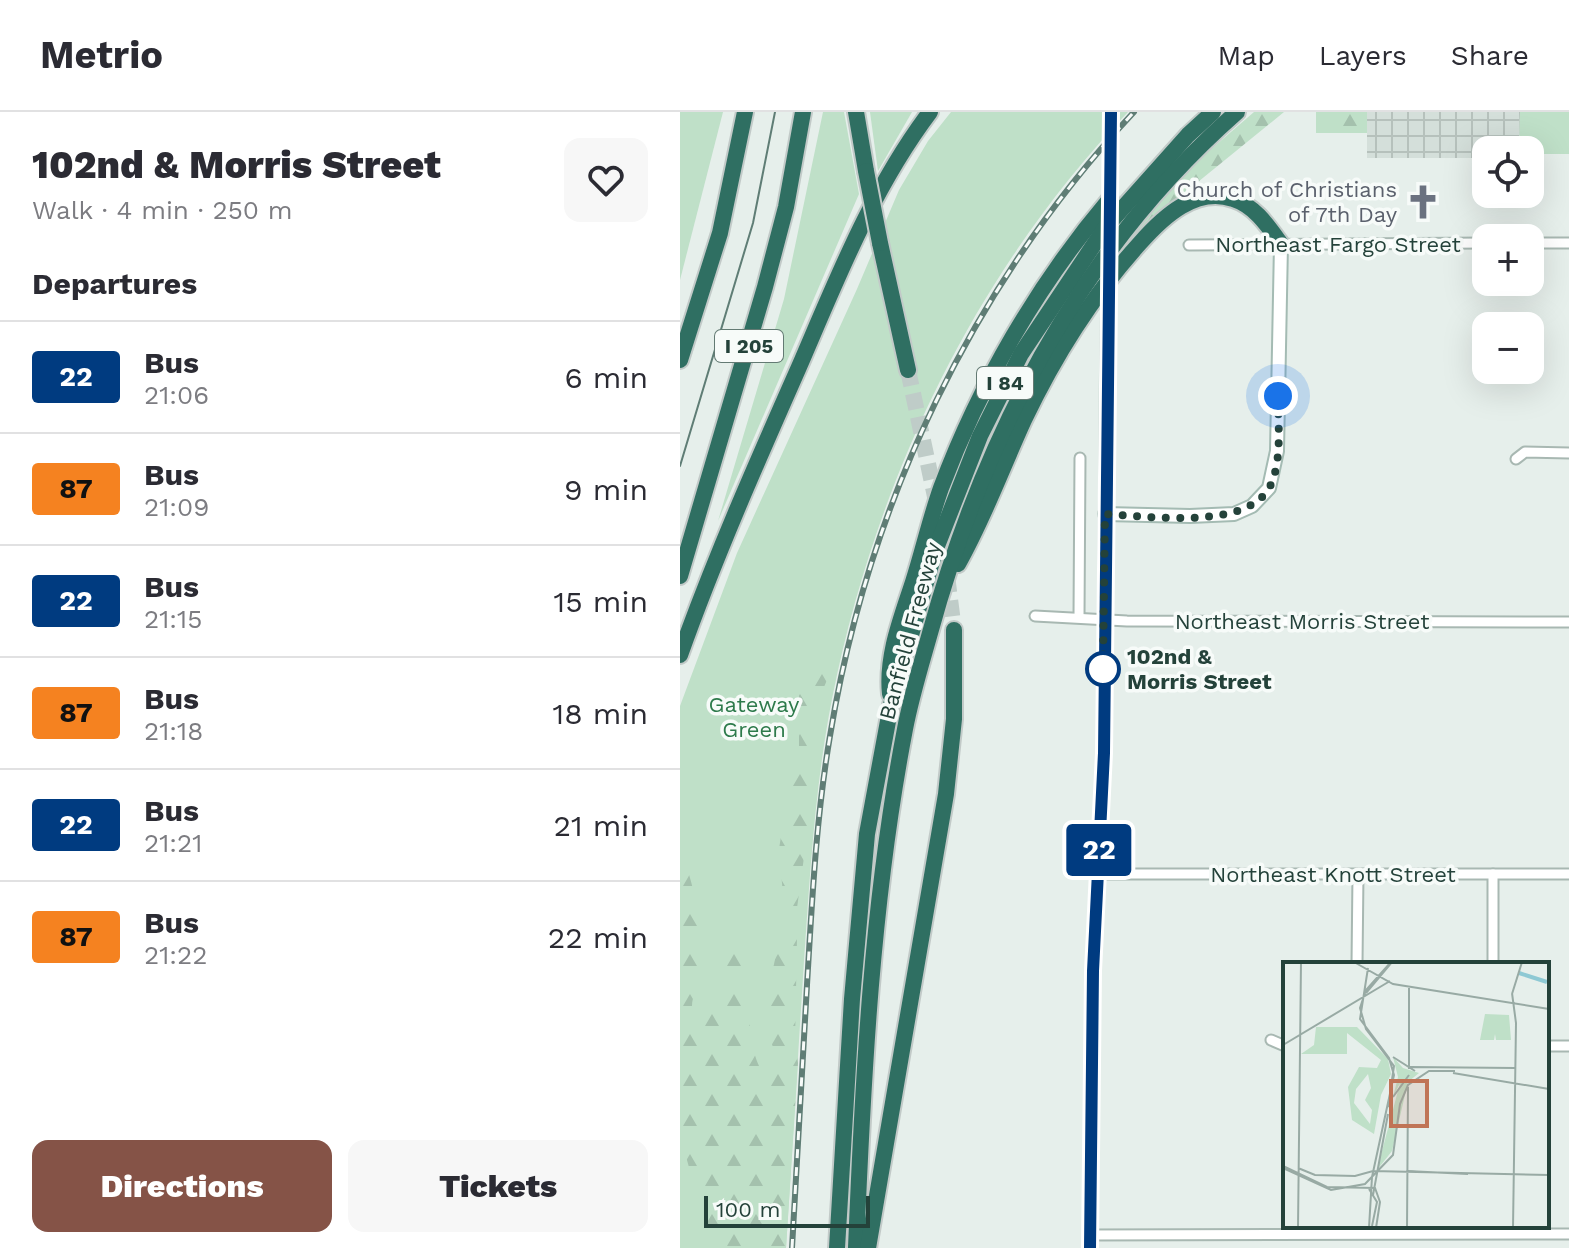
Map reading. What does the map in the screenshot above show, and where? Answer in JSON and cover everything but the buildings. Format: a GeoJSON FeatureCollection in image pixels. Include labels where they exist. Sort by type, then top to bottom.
{"type":"FeatureCollection","features":[{"type":"Feature","properties":{"kind":"highway","name":"I 205"},"geometry":{"type":"LineString","coordinates":[[680,360],[720,233],[739,154],[745,112]]}},
{"type":"Feature","properties":{"kind":"highway","name":"I 205"},"geometry":{"type":"LineString","coordinates":[[680,576],[765,287],[786,207],[803,112]]}},
{"type":"Feature","properties":{"kind":"highway"},"geometry":{"type":"LineString","coordinates":[[856,112],[908,370]]}},
{"type":"Feature","properties":{"kind":"highway"},"geometry":{"type":"LineString","coordinates":[[680,655],[714,565],[849,253],[887,176],[930,112]]}},
{"type":"Feature","properties":{"kind":"highway","name":"Banfield Freeway"},"geometry":{"type":"LineString","coordinates":[[837,1248],[850,1029],[867,834],[891,705],[946,521],[980,436],[1013,368],[1105,228],[1188,135],[1213,112]]}},
{"type":"Feature","properties":{"kind":"highway","name":"Banfield Freeway"},"geometry":{"type":"LineString","coordinates":[[856,1248],[861,1123],[886,847],[906,728],[941,593],[970,504],[1008,417],[1045,348],[1088,279],[1129,224],[1177,169],[1237,112]]}},
{"type":"Feature","properties":{"kind":"highway"},"geometry":{"type":"LineString","coordinates":[[941,593],[976,533],[1023,423],[1063,346],[1111,277],[1149,233],[1184,204],[1224,196],[1256,212],[1281,244]]}},
{"type":"Feature","properties":{"kind":"highway"},"geometry":{"type":"LineString","coordinates":[[891,705],[888,673],[932,516],[958,449],[995,369],[1055,270],[1110,199]]}},
{"type":"Feature","properties":{"kind":"highway"},"geometry":{"type":"LineString","coordinates":[[868,1248],[946,794],[954,719],[954,630]]}},
{"type":"Feature","properties":{"kind":"main road"},"geometry":{"type":"LineString","coordinates":[[1090,1242],[1093,971],[1103,775],[1111,112]]}},
{"type":"Feature","properties":{"kind":"main road"},"geometry":{"type":"LineString","coordinates":[[1105,514],[1223,515],[1244,511],[1259,500],[1272,482],[1277,451],[1281,244]]}},
{"type":"Feature","properties":{"kind":"street","name":"Northeast Fargo Street"},"geometry":{"type":"LineString","coordinates":[[1189,245],[1472,243]]}},
{"type":"Feature","properties":{"kind":"street"},"geometry":{"type":"LineString","coordinates":[[1544,243],[1569,243]]}},
{"type":"Feature","properties":{"kind":"street"},"geometry":{"type":"LineString","coordinates":[[1516,459],[1525,452],[1569,453]]}},
{"type":"Feature","properties":{"kind":"street"},"geometry":{"type":"LineString","coordinates":[[1079,617],[1080,458]]}},
{"type":"Feature","properties":{"kind":"street","name":"Northeast Morris Street"},"geometry":{"type":"LineString","coordinates":[[1035,616],[1569,622]]}},
{"type":"Feature","properties":{"kind":"street","name":"Northeast Knott Street"},"geometry":{"type":"LineString","coordinates":[[1098,874],[1569,874]]}},
{"type":"Feature","properties":{"kind":"street"},"geometry":{"type":"LineString","coordinates":[[1357,962],[1358,874]]}},
{"type":"Feature","properties":{"kind":"street"},"geometry":{"type":"LineString","coordinates":[[1493,874],[1493,962]]}},
{"type":"Feature","properties":{"kind":"street"},"geometry":{"type":"LineString","coordinates":[[1271,1040],[1283,1045]]}},
{"type":"Feature","properties":{"kind":"street"},"geometry":{"type":"LineString","coordinates":[[1090,1242],[1491,1230],[1569,1234]]}},
{"type":"Feature","properties":{"kind":"shaded area"},"geometry":{"type":"Polygon","coordinates":[[[1367,112],[1520,112],[1519,136],[1472,136],[1472,158],[1367,158],[1367,112]]]}},
{"type":"Feature","properties":{"kind":"green space"},"geometry":{"type":"Polygon","coordinates":[[[680,112],[723,112],[680,280],[680,112]]]}},
{"type":"Feature","properties":{"kind":"green space"},"geometry":{"type":"Polygon","coordinates":[[[823,112],[844,112],[859,194],[718,521],[784,299],[823,112]]]}},
{"type":"Feature","properties":{"kind":"green space"},"geometry":{"type":"Polygon","coordinates":[[[870,112],[912,112],[878,171],[870,112]]]}},
{"type":"Feature","properties":{"kind":"green space","name":"Gateway Green"},"geometry":{"type":"Polygon","coordinates":[[[951,112],[1128,112],[1073,175],[1023,241],[978,311],[938,384],[904,460],[875,538],[851,618],[821,764],[809,895],[786,1248],[680,1248],[680,706],[737,553],[899,190],[928,141],[951,112]]]}},
{"type":"Feature","properties":{"kind":"green space"},"geometry":{"type":"Polygon","coordinates":[[[1254,112],[1284,112],[1161,212],[1127,247],[1127,234],[1202,157],[1254,112]]]}},
{"type":"Feature","properties":{"kind":"green space"},"geometry":{"type":"Polygon","coordinates":[[[1316,112],[1367,112],[1367,133],[1316,133],[1316,112]]]}},
{"type":"Feature","properties":{"kind":"green space"},"geometry":{"type":"Polygon","coordinates":[[[1520,112],[1569,112],[1569,154],[1544,154],[1544,136],[1519,136],[1520,112]]]}},
{"type":"Feature","properties":{"kind":"green space"},"geometry":{"type":"Polygon","coordinates":[[[814,666],[823,670],[827,680],[812,715],[815,755],[812,799],[797,908],[792,911],[784,906],[779,849],[799,746],[799,681],[804,671],[814,666]]]}},
{"type":"Feature","properties":{"kind":"green space"},"geometry":{"type":"Polygon","coordinates":[[[680,868],[688,871],[701,936],[702,963],[692,1006],[700,1008],[707,1001],[714,1007],[725,1003],[727,956],[730,951],[738,950],[749,963],[751,1036],[758,1064],[764,1074],[772,1073],[777,1068],[768,1017],[771,978],[784,928],[788,926],[795,930],[797,937],[795,1043],[798,1063],[786,1248],[705,1248],[706,1214],[697,1196],[680,1135],[680,868]]]}},
{"type":"Feature","properties":{"kind":"tunnel"},"geometry":{"type":"LineString","coordinates":[[908,370],[937,506]]}},
{"type":"Feature","properties":{"kind":"tunnel"},"geometry":{"type":"LineString","coordinates":[[941,529],[954,630]]}},
{"type":"Feature","properties":{"kind":"tram line"},"geometry":{"type":"LineString","coordinates":[[680,466],[753,223],[775,112]]}},
{"type":"Feature","properties":{"kind":"railway"},"geometry":{"type":"LineString","coordinates":[[792,1248],[821,798],[847,650],[871,565],[900,482],[936,402],[977,324],[1024,249],[1076,179],[1134,112]]}},
{"type":"Feature","properties":{"kind":"bus line","name":"22"},"geometry":{"type":"LineString","coordinates":[[1090,1248],[1093,971],[1104,753],[1111,112]]}},
{"type":"Feature","properties":{"kind":"place","name":"Church of Christians of 7th Day"},"geometry":{"type":"Point","coordinates":[1423,202]}},
{"type":"Feature","properties":{"kind":"place","name":"102nd & Morris Street"},"geometry":{"type":"Point","coordinates":[1103,669]}},
{"type":"Feature","properties":{"kind":"route"},"geometry":{"type":"LineString","coordinates":[[1103,669],[1105,514],[1223,515],[1244,511],[1252,506],[1265,494],[1274,475],[1278,396]]}}]}
